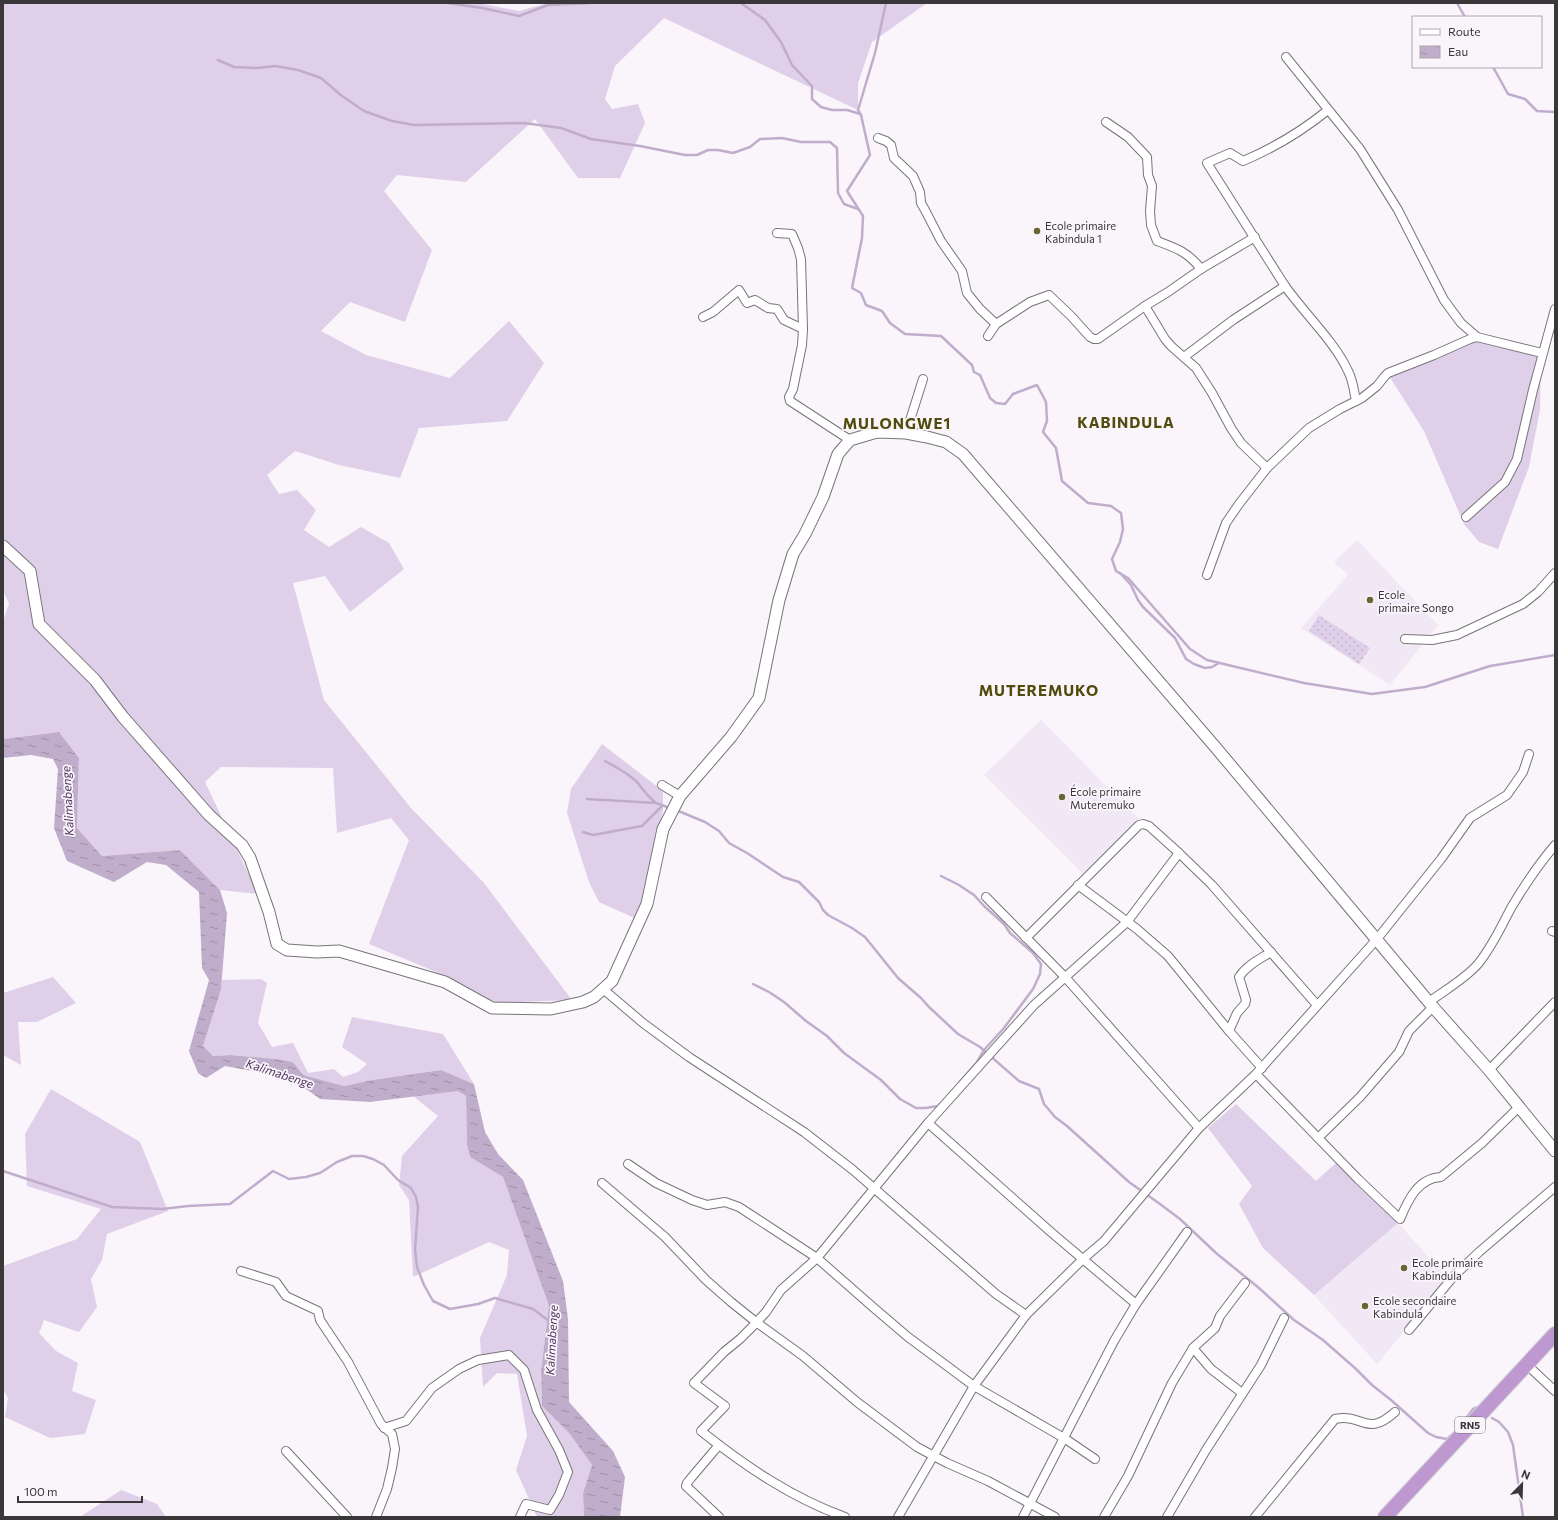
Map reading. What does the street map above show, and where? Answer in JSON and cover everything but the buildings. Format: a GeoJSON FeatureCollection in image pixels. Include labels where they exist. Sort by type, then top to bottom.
{"type":"FeatureCollection","features":[{"type":"Feature","properties":{"kind":"highway","name":"RN5"},"geometry":{"type":"LineString","coordinates":[[1385,1517],[1555,1334]]}},
{"type":"Feature","properties":{"kind":"street"},"geometry":{"type":"LineString","coordinates":[[1286,57],[1360,149],[1398,210],[1444,300],[1461,323],[1477,337],[1542,353]]}},
{"type":"Feature","properties":{"kind":"street"},"geometry":{"type":"LineString","coordinates":[[1328,110],[1311,124],[1268,150],[1243,161],[1230,153],[1207,163],[1285,286],[1342,359],[1349,373],[1356,401]]}},
{"type":"Feature","properties":{"kind":"street"},"geometry":{"type":"LineString","coordinates":[[1106,122],[1128,137],[1147,157],[1148,175],[1152,186],[1150,211],[1151,225],[1157,240],[1180,250],[1196,262],[1201,269]]}},
{"type":"Feature","properties":{"kind":"street"},"geometry":{"type":"LineString","coordinates":[[878,138],[891,145],[894,158],[913,176],[920,192],[921,203],[941,241],[962,271],[967,293],[980,309],[996,324]]}},
{"type":"Feature","properties":{"kind":"street"},"geometry":{"type":"LineString","coordinates":[[777,233],[792,234],[798,248],[802,271],[803,329],[800,356],[793,389],[789,397],[790,401],[850,440]]}},
{"type":"Feature","properties":{"kind":"street"},"geometry":{"type":"LineString","coordinates":[[988,336],[996,324],[1030,302],[1049,295],[1085,332],[1094,340],[1098,339],[1145,306],[1177,287],[1201,269],[1255,237]]}},
{"type":"Feature","properties":{"kind":"street"},"geometry":{"type":"LineString","coordinates":[[1184,358],[1233,320],[1285,286]]}},
{"type":"Feature","properties":{"kind":"street"},"geometry":{"type":"LineString","coordinates":[[703,317],[713,312],[739,290],[747,303],[754,300],[768,308],[777,309],[784,320],[803,329]]}},
{"type":"Feature","properties":{"kind":"street"},"geometry":{"type":"LineString","coordinates":[[1145,306],[1165,339],[1191,363],[1201,376],[1212,392],[1231,428],[1241,443],[1267,468]]}},
{"type":"Feature","properties":{"kind":"street"},"geometry":{"type":"LineString","coordinates":[[1466,517],[1506,482],[1517,458],[1542,353],[1555,309]]}},
{"type":"Feature","properties":{"kind":"street"},"geometry":{"type":"LineString","coordinates":[[1207,575],[1226,524],[1239,504],[1267,468],[1309,428],[1340,408],[1356,401],[1374,389],[1388,373],[1477,337]]}},
{"type":"Feature","properties":{"kind":"street"},"geometry":{"type":"LineString","coordinates":[[906,433],[923,379]]}},
{"type":"Feature","properties":{"kind":"street"},"geometry":{"type":"LineString","coordinates":[[3,546],[30,571],[39,624],[95,680],[123,717],[209,815],[242,845],[250,858],[269,912],[276,944],[287,950],[317,952],[339,951],[445,982],[492,1008],[551,1009],[583,1002],[594,997],[612,981],[646,904],[663,829],[680,796],[731,737],[759,698],[778,600],[793,554],[805,534],[823,497],[838,454],[850,440],[877,432],[906,433],[946,442],[963,454],[1431,1004],[1489,1070],[1555,1151]]}},
{"type":"Feature","properties":{"kind":"street"},"geometry":{"type":"LineString","coordinates":[[1405,639],[1432,640],[1457,635],[1523,604],[1538,592],[1555,573]]}},
{"type":"Feature","properties":{"kind":"street"},"geometry":{"type":"LineString","coordinates":[[898,1517],[932,1456],[974,1386],[1026,1315],[1083,1259],[1104,1241],[1199,1128],[1262,1068],[1377,939],[1441,859],[1470,818],[1507,794],[1523,772],[1529,754]]}},
{"type":"Feature","properties":{"kind":"street"},"geometry":{"type":"LineString","coordinates":[[662,785],[680,796]]}},
{"type":"Feature","properties":{"kind":"street"},"geometry":{"type":"LineString","coordinates":[[1026,938],[1139,825],[1143,824],[1149,826],[1212,885],[1317,1005]]}},
{"type":"Feature","properties":{"kind":"street"},"geometry":{"type":"LineString","coordinates":[[1318,1138],[1360,1096],[1399,1052],[1409,1031],[1431,1004],[1478,964],[1491,945],[1527,882],[1555,845]]}},
{"type":"Feature","properties":{"kind":"street"},"geometry":{"type":"LineString","coordinates":[[845,1517],[800,1498],[759,1473],[701,1431],[724,1406],[694,1383],[766,1312],[781,1290],[818,1258],[928,1123],[1029,1011],[1065,976],[1127,922],[1179,853]]}},
{"type":"Feature","properties":{"kind":"street"},"geometry":{"type":"LineString","coordinates":[[1078,885],[1137,929],[1168,956],[1229,1031],[1262,1068]]}},
{"type":"Feature","properties":{"kind":"street"},"geometry":{"type":"LineString","coordinates":[[986,897],[1065,976],[1199,1128]]}},
{"type":"Feature","properties":{"kind":"street"},"geometry":{"type":"LineString","coordinates":[[1229,1031],[1237,1013],[1245,1004],[1246,1000],[1239,977],[1243,970],[1271,952]]}},
{"type":"Feature","properties":{"kind":"street"},"geometry":{"type":"LineString","coordinates":[[604,989],[643,1024],[689,1057],[804,1132],[853,1170],[996,1294],[1026,1315]]}},
{"type":"Feature","properties":{"kind":"street"},"geometry":{"type":"LineString","coordinates":[[1489,1070],[1555,1002]]}},
{"type":"Feature","properties":{"kind":"street"},"geometry":{"type":"LineString","coordinates":[[1256,1074],[1358,1179],[1400,1219],[1415,1190],[1426,1181],[1436,1177],[1441,1177],[1482,1143],[1519,1107]]}},
{"type":"Feature","properties":{"kind":"street"},"geometry":{"type":"LineString","coordinates":[[928,1123],[1136,1304]]}},
{"type":"Feature","properties":{"kind":"street"},"geometry":{"type":"LineString","coordinates":[[628,1164],[656,1183],[692,1200],[707,1204],[726,1202],[738,1207],[818,1258],[908,1337],[974,1386],[1064,1438],[1095,1459]]}},
{"type":"Feature","properties":{"kind":"street"},"geometry":{"type":"LineString","coordinates":[[602,1183],[665,1237],[706,1280],[756,1322],[803,1356],[917,1447],[932,1456],[1032,1503],[1055,1517]]}},
{"type":"Feature","properties":{"kind":"street"},"geometry":{"type":"LineString","coordinates":[[1409,1330],[1453,1277],[1479,1252],[1555,1187]]}},
{"type":"Feature","properties":{"kind":"street"},"geometry":{"type":"LineString","coordinates":[[1023,1517],[1032,1503],[1110,1348],[1136,1304],[1187,1232]]}},
{"type":"Feature","properties":{"kind":"street"},"geometry":{"type":"LineString","coordinates":[[241,1271],[276,1282],[286,1296],[318,1311],[320,1320],[348,1362],[381,1424],[392,1434],[395,1449],[392,1468],[376,1517]]}},
{"type":"Feature","properties":{"kind":"street"},"geometry":{"type":"LineString","coordinates":[[1104,1517],[1128,1476],[1165,1396],[1193,1348],[1215,1328],[1220,1316],[1245,1283]]}},
{"type":"Feature","properties":{"kind":"street"},"geometry":{"type":"LineString","coordinates":[[1167,1517],[1206,1450],[1269,1351],[1284,1318]]}},
{"type":"Feature","properties":{"kind":"street"},"geometry":{"type":"LineString","coordinates":[[1193,1348],[1212,1369],[1242,1393]]}},
{"type":"Feature","properties":{"kind":"street"},"geometry":{"type":"LineString","coordinates":[[384,1428],[406,1421],[432,1388],[459,1369],[478,1360],[509,1355],[524,1370],[537,1410],[559,1450],[568,1472],[559,1495],[550,1510],[526,1504],[520,1517]]}},
{"type":"Feature","properties":{"kind":"street"},"geometry":{"type":"LineString","coordinates":[[1526,1364],[1555,1391]]}},
{"type":"Feature","properties":{"kind":"street"},"geometry":{"type":"LineString","coordinates":[[1255,1517],[1335,1419],[1342,1417],[1355,1419],[1372,1425],[1378,1424],[1394,1412]]}},
{"type":"Feature","properties":{"kind":"street"},"geometry":{"type":"LineString","coordinates":[[719,1445],[686,1486],[720,1517]]}},
{"type":"Feature","properties":{"kind":"street"},"geometry":{"type":"LineString","coordinates":[[286,1451],[347,1517]]}},
{"type":"Feature","properties":{"kind":"shaded area"},"geometry":{"type":"Polygon","coordinates":[[[3,3],[478,3],[519,11],[548,3],[927,3],[872,42],[858,83],[858,110],[664,18],[615,66],[605,99],[612,109],[638,104],[645,123],[620,178],[578,178],[535,119],[466,182],[397,175],[384,191],[432,250],[405,322],[350,302],[321,331],[366,355],[450,378],[509,321],[544,363],[507,421],[419,428],[400,478],[339,465],[295,451],[267,475],[279,494],[297,490],[316,510],[304,530],[329,547],[361,527],[389,543],[404,569],[350,612],[325,576],[293,583],[324,700],[411,808],[484,883],[572,1000],[497,1003],[429,969],[369,944],[409,840],[391,818],[337,833],[333,768],[221,767],[205,782],[258,894],[220,890],[180,850],[102,856],[77,828],[79,758],[59,732],[3,739],[3,622],[9,603],[3,591],[3,3]]]}},
{"type":"Feature","properties":{"kind":"shaded area"},"geometry":{"type":"Polygon","coordinates":[[[1475,340],[1541,354],[1540,410],[1529,467],[1498,549],[1479,542],[1464,524],[1424,431],[1389,376],[1475,340]]]}},
{"type":"Feature","properties":{"kind":"shaded area","name":"Ecole primaire Songo"},"geometry":{"type":"Polygon","coordinates":[[[1357,540],[1438,625],[1390,685],[1301,628],[1348,575],[1334,562],[1357,540]]]}},
{"type":"Feature","properties":{"kind":"shaded area"},"geometry":{"type":"Polygon","coordinates":[[[1319,615],[1370,648],[1359,664],[1309,631],[1319,615]]]}},
{"type":"Feature","properties":{"kind":"shaded area","name":"École primaire Muteremuko"},"geometry":{"type":"Polygon","coordinates":[[[1041,720],[1139,819],[1083,874],[984,775],[1041,720]]]}},
{"type":"Feature","properties":{"kind":"shaded area"},"geometry":{"type":"Polygon","coordinates":[[[602,744],[663,791],[663,810],[641,921],[599,902],[589,882],[567,813],[571,789],[602,744]]]}},
{"type":"Feature","properties":{"kind":"shaded area"},"geometry":{"type":"Polygon","coordinates":[[[53,977],[76,1003],[37,1022],[18,1022],[21,1065],[3,1055],[3,993],[53,977]]]}},
{"type":"Feature","properties":{"kind":"shaded area"},"geometry":{"type":"Polygon","coordinates":[[[261,979],[267,983],[258,1023],[272,1047],[293,1043],[308,1073],[334,1069],[343,1077],[358,1072],[367,1064],[342,1047],[352,1017],[443,1034],[474,1084],[441,1070],[372,1080],[344,1086],[303,1075],[293,1062],[277,1059],[230,1055],[213,1056],[203,1046],[221,990],[222,980],[261,979]]]}},
{"type":"Feature","properties":{"kind":"shaded area"},"geometry":{"type":"Polygon","coordinates":[[[51,1089],[140,1142],[168,1211],[107,1234],[102,1260],[91,1279],[97,1307],[79,1332],[44,1320],[39,1333],[56,1351],[78,1363],[72,1391],[96,1400],[85,1434],[50,1438],[5,1417],[8,1398],[3,1389],[3,1266],[77,1239],[101,1209],[27,1186],[25,1134],[51,1089]]]}},
{"type":"Feature","properties":{"kind":"shaded area"},"geometry":{"type":"Polygon","coordinates":[[[458,1091],[466,1096],[467,1145],[470,1157],[503,1177],[549,1306],[541,1371],[542,1406],[569,1433],[592,1465],[583,1493],[584,1517],[537,1517],[516,1470],[527,1436],[517,1374],[497,1373],[483,1387],[480,1338],[507,1275],[509,1250],[489,1242],[413,1277],[409,1200],[399,1185],[402,1156],[438,1116],[413,1096],[458,1091]]]}},
{"type":"Feature","properties":{"kind":"shaded area"},"geometry":{"type":"Polygon","coordinates":[[[1236,1104],[1316,1181],[1337,1162],[1398,1223],[1314,1295],[1263,1248],[1239,1204],[1252,1186],[1208,1128],[1236,1104]]]}},
{"type":"Feature","properties":{"kind":"shaded area"},"geometry":{"type":"Polygon","coordinates":[[[1398,1223],[1448,1279],[1377,1364],[1314,1295],[1398,1223]]]}},
{"type":"Feature","properties":{"kind":"shaded area"},"geometry":{"type":"Polygon","coordinates":[[[121,1490],[157,1504],[166,1517],[80,1517],[121,1490]]]}},
{"type":"Feature","properties":{"kind":"water","name":"Kalimabenge"},"geometry":{"type":"Polygon","coordinates":[[[59,732],[79,758],[77,828],[102,856],[180,850],[220,890],[227,913],[221,990],[203,1046],[213,1056],[230,1055],[277,1059],[293,1062],[303,1075],[344,1086],[372,1080],[441,1070],[474,1084],[485,1132],[498,1154],[523,1180],[563,1281],[568,1319],[569,1402],[613,1451],[625,1477],[620,1517],[584,1517],[583,1493],[592,1465],[569,1433],[542,1406],[541,1371],[549,1306],[503,1177],[470,1157],[467,1145],[466,1096],[458,1091],[370,1102],[320,1099],[291,1078],[225,1066],[206,1078],[198,1073],[189,1051],[209,980],[202,968],[199,892],[166,865],[147,862],[114,882],[67,861],[54,828],[58,769],[53,759],[31,755],[3,758],[3,739],[59,732]]]}},
{"type":"Feature","properties":{"kind":"waterway"},"geometry":{"type":"LineString","coordinates":[[448,3],[482,8],[519,16],[548,5],[590,3]]}},
{"type":"Feature","properties":{"kind":"waterway"},"geometry":{"type":"LineString","coordinates":[[741,3],[765,20],[781,42],[792,65],[812,86],[812,99],[821,107],[832,110],[847,110],[860,114]]}},
{"type":"Feature","properties":{"kind":"waterway"},"geometry":{"type":"LineString","coordinates":[[886,3],[875,53],[858,110],[861,115],[870,155],[847,191],[863,216],[862,238],[852,288],[861,293],[866,305],[882,311],[890,323],[905,334],[941,336],[972,365],[974,372],[980,375],[990,398],[996,403],[1005,404],[1013,394],[1037,385],[1046,402],[1047,421],[1043,432],[1056,448],[1062,481],[1088,503],[1111,506],[1121,513],[1123,529],[1120,542],[1112,559],[1116,571],[1128,578],[1190,649],[1207,660],[1304,683],[1372,694],[1425,687],[1490,666],[1555,655]]}},
{"type":"Feature","properties":{"kind":"waterway"},"geometry":{"type":"LineString","coordinates":[[1457,3],[1464,16]]}},
{"type":"Feature","properties":{"kind":"waterway"},"geometry":{"type":"LineString","coordinates":[[218,60],[234,67],[257,68],[275,66],[298,70],[321,78],[342,96],[364,111],[392,121],[414,125],[524,123],[561,128],[591,139],[640,146],[685,155],[697,155],[708,150],[733,153],[750,147],[760,139],[782,138],[801,142],[830,142],[837,148],[838,193],[844,204],[858,209]]}},
{"type":"Feature","properties":{"kind":"waterway"},"geometry":{"type":"LineString","coordinates":[[1494,68],[1508,94],[1525,99],[1537,111],[1555,112]]}},
{"type":"Feature","properties":{"kind":"waterway"},"geometry":{"type":"LineString","coordinates":[[1120,573],[1131,585],[1143,607],[1175,638],[1186,659],[1205,668],[1212,667],[1219,663]]}},
{"type":"Feature","properties":{"kind":"waterway"},"geometry":{"type":"LineString","coordinates":[[605,761],[622,770],[637,782],[648,796],[656,803]]}},
{"type":"Feature","properties":{"kind":"waterway"},"geometry":{"type":"LineString","coordinates":[[587,799],[656,803],[670,808]]}},
{"type":"Feature","properties":{"kind":"waterway"},"geometry":{"type":"LineString","coordinates":[[583,832],[593,835],[642,826],[662,806]]}},
{"type":"Feature","properties":{"kind":"waterway"},"geometry":{"type":"LineString","coordinates":[[676,810],[705,822],[719,831],[729,843],[783,877],[799,882],[819,902],[823,910],[828,915],[865,937],[898,978],[958,1034],[980,1047],[1019,1081],[1039,1089],[1044,1104],[1055,1117],[1129,1182],[1180,1219],[1216,1253],[1259,1288],[1294,1320],[1323,1340],[1428,1433],[1436,1437],[1447,1439],[1455,1432]]}},
{"type":"Feature","properties":{"kind":"waterway"},"geometry":{"type":"LineString","coordinates":[[941,876],[974,895],[1004,924],[1010,933],[1033,953],[1041,964],[1040,974],[1033,989],[1004,1028],[984,1050],[977,1062],[957,1085]]}},
{"type":"Feature","properties":{"kind":"waterway"},"geometry":{"type":"LineString","coordinates":[[753,984],[784,1002],[806,1021],[827,1036],[844,1053],[881,1080],[900,1099],[916,1108],[926,1108],[938,1106],[940,1104]]}},
{"type":"Feature","properties":{"kind":"waterway","name":"Kalimabenge"},"geometry":{"type":"LineString","coordinates":[[3,1171],[112,1207],[162,1209],[230,1204],[273,1171],[289,1179],[306,1177],[320,1173],[337,1162],[352,1156],[363,1156],[384,1165],[398,1180],[411,1188],[416,1197],[418,1207],[415,1250],[417,1267],[424,1285],[433,1301],[450,1309],[478,1304],[495,1298],[533,1309],[549,1321]]}},
{"type":"Feature","properties":{"kind":"waterway"},"geometry":{"type":"LineString","coordinates":[[1462,1424],[1473,1409],[1478,1407]]}},
{"type":"Feature","properties":{"kind":"waterway"},"geometry":{"type":"LineString","coordinates":[[1492,1418],[1499,1422],[1508,1432],[1513,1445],[1523,1517]]}},
{"type":"Feature","properties":{"kind":"place","name":"Ecole primaire Kabindula 1"},"geometry":{"type":"Point","coordinates":[1037,231]}},
{"type":"Feature","properties":{"kind":"place","name":"Ecole primaire Songo"},"geometry":{"type":"Point","coordinates":[1370,600]}},
{"type":"Feature","properties":{"kind":"place","name":"École primaire Muteremuko"},"geometry":{"type":"Point","coordinates":[1062,797]}},
{"type":"Feature","properties":{"kind":"place","name":"Ecole primaire Kabindula"},"geometry":{"type":"Point","coordinates":[1404,1268]}},
{"type":"Feature","properties":{"kind":"place","name":"Ecole secondaire Kabindula"},"geometry":{"type":"Point","coordinates":[1365,1306]}},
{"type":"Feature","properties":{"kind":"district","name":"KABINDULA"},"geometry":{"type":"Point","coordinates":[1126,422]}},
{"type":"Feature","properties":{"kind":"district","name":"MULONGWE1"},"geometry":{"type":"Point","coordinates":[897,423]}},
{"type":"Feature","properties":{"kind":"district","name":"MUTEREMUKO"},"geometry":{"type":"Point","coordinates":[1039,690]}}]}
